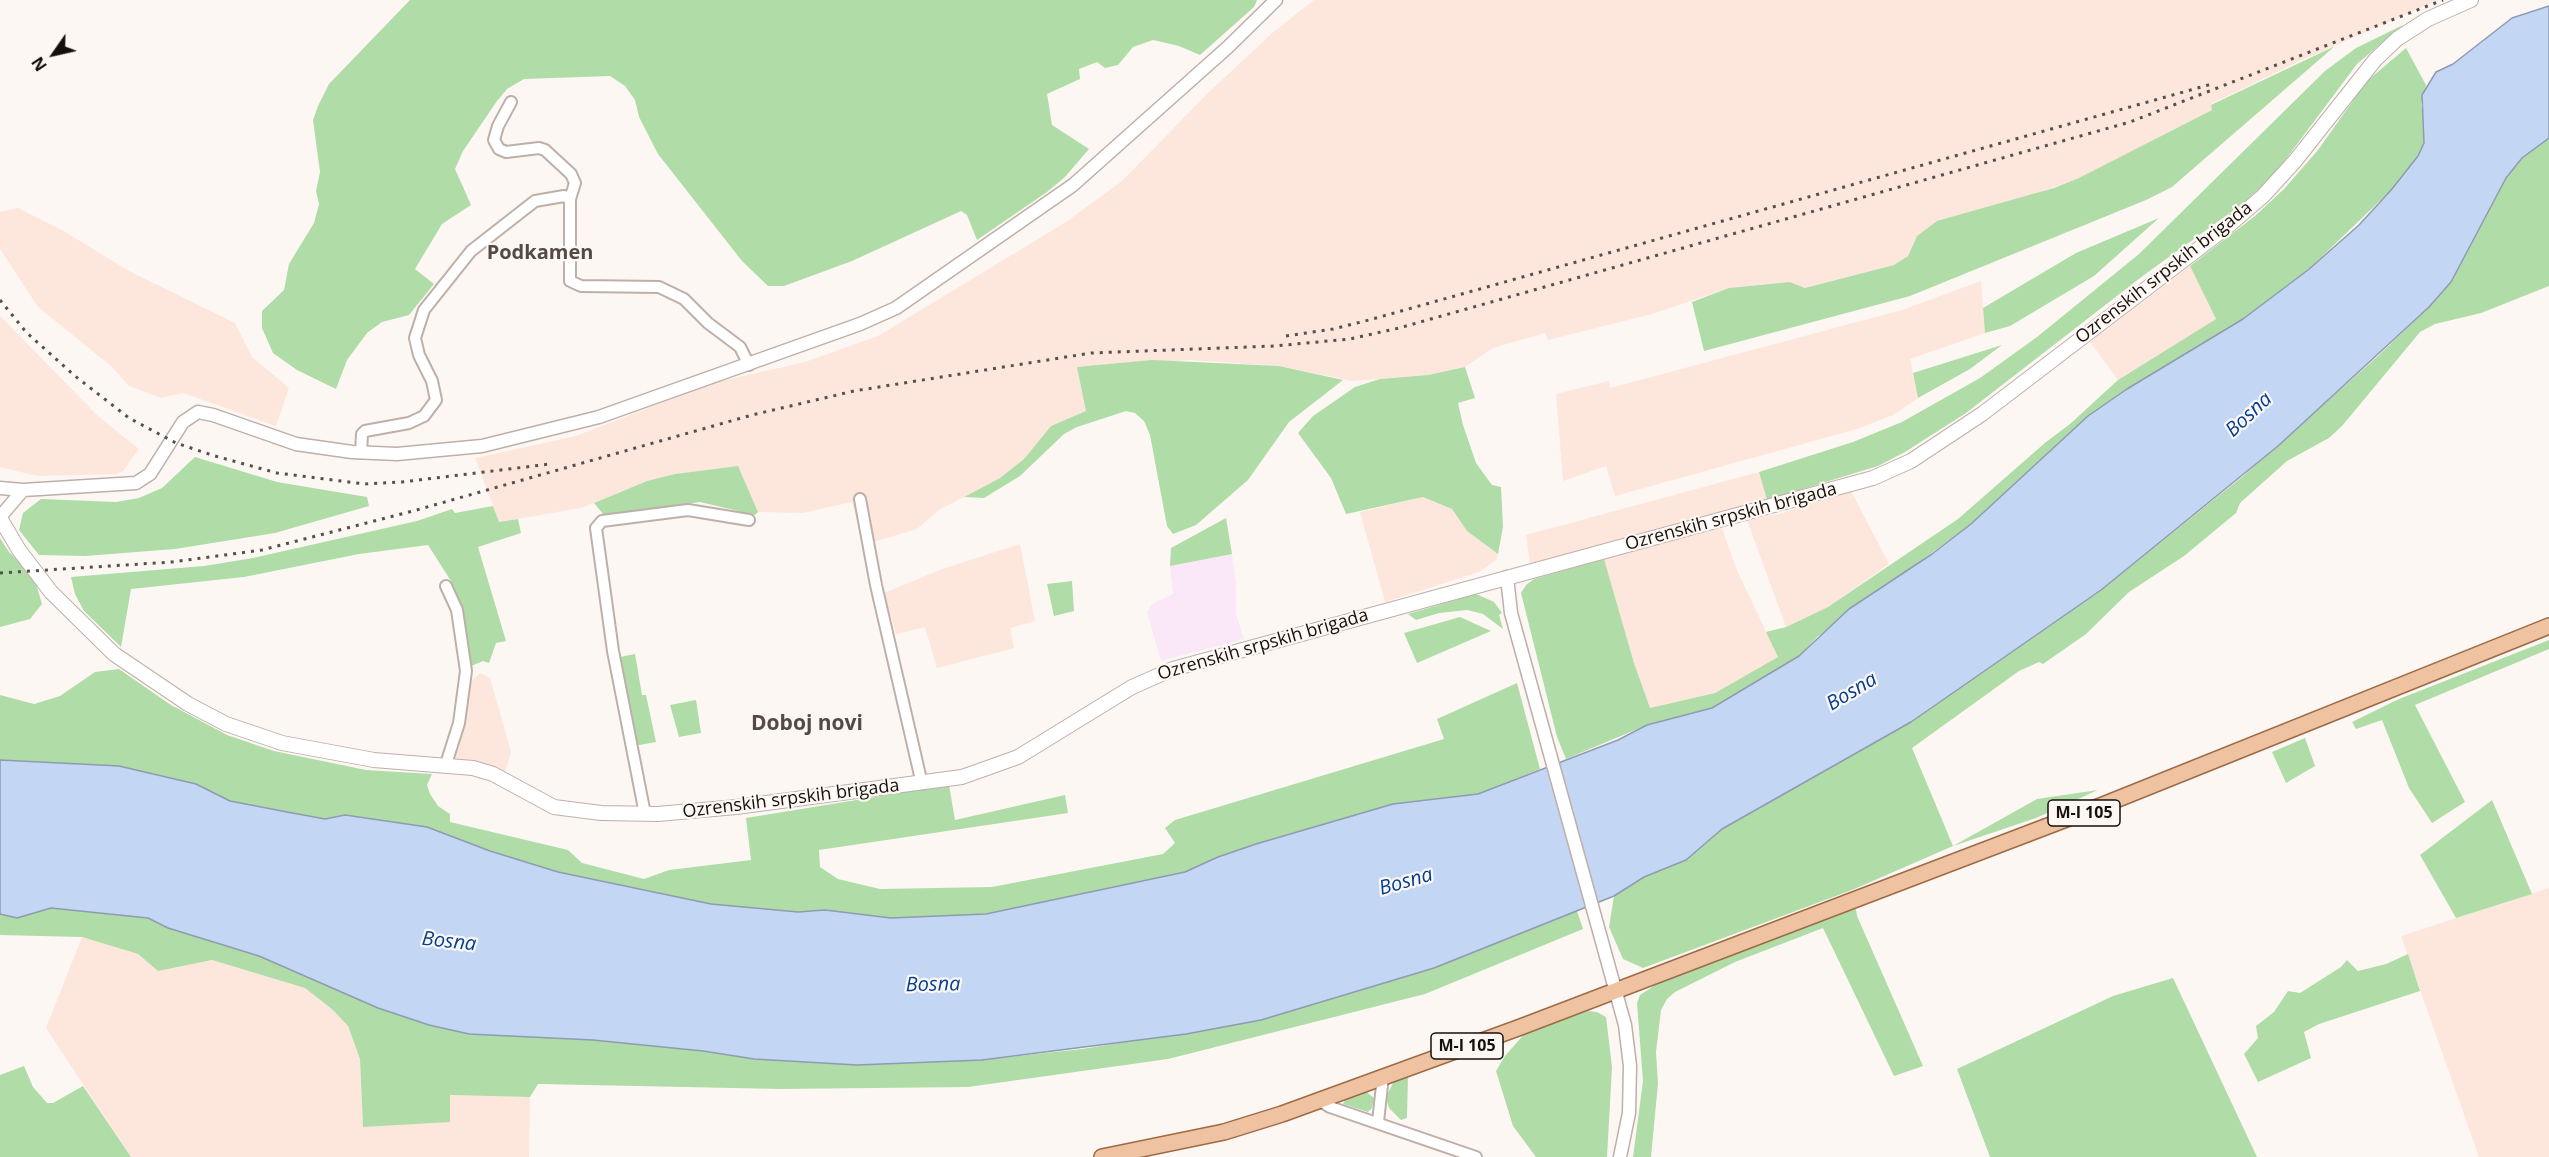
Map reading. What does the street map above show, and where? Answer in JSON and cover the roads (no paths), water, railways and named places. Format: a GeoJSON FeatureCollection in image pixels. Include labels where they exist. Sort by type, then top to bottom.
{"type":"FeatureCollection","features":[{"type":"Feature","properties":{"kind":"main road","name":"Ozrenskih srpskih brigada"},"geometry":{"type":"LineString","coordinates":[[0,517],[25,558],[51,592],[114,654],[188,704],[226,724],[282,743],[374,760],[446,764],[493,774],[560,809],[645,814],[788,802],[962,777],[999,766],[1039,745],[1132,687],[1173,669],[1873,478],[1911,461],[1982,414],[2254,204],[2295,161],[2375,60],[2397,39],[2428,19],[2471,0]]}},
{"type":"Feature","properties":{"kind":"main road","name":"M-I 105"},"geometry":{"type":"LineString","coordinates":[[1102,1157],[1224,1132],[1318,1100],[2103,805],[2549,626]]}},
{"type":"Feature","properties":{"kind":"street"},"geometry":{"type":"LineString","coordinates":[[0,488],[23,490],[128,485],[144,480],[183,422],[198,412],[213,415],[296,444],[361,453],[398,454],[482,446],[599,417],[749,365],[896,308],[1033,215],[1073,185],[1124,140],[1276,0]]}},
{"type":"Feature","properties":{"kind":"street"},"geometry":{"type":"LineString","coordinates":[[511,102],[498,126],[494,140],[499,149],[506,152],[539,148],[545,150],[571,174],[575,183],[570,199],[570,281],[581,286],[659,287],[684,299],[708,323],[740,347],[749,365]]}},
{"type":"Feature","properties":{"kind":"street"},"geometry":{"type":"LineString","coordinates":[[361,453],[363,433],[373,428],[409,423],[424,416],[436,400],[432,381],[419,355],[415,338],[417,325],[424,310],[471,251],[535,201],[564,196],[570,199]]}},
{"type":"Feature","properties":{"kind":"street"},"geometry":{"type":"LineString","coordinates":[[0,517],[23,490]]}},
{"type":"Feature","properties":{"kind":"street"},"geometry":{"type":"LineString","coordinates":[[860,500],[876,585],[922,784]]}},
{"type":"Feature","properties":{"kind":"street"},"geometry":{"type":"LineString","coordinates":[[645,814],[613,651],[596,528],[602,521],[688,510],[749,520]]}},
{"type":"Feature","properties":{"kind":"street"},"geometry":{"type":"LineString","coordinates":[[1508,578],[1511,612],[1625,1025],[1630,1066],[1629,1113],[1620,1157]]}},
{"type":"Feature","properties":{"kind":"street"},"geometry":{"type":"LineString","coordinates":[[446,586],[457,610],[466,671],[459,723],[446,764]]}},
{"type":"Feature","properties":{"kind":"street"},"geometry":{"type":"LineString","coordinates":[[1378,1122],[1383,1076]]}},
{"type":"Feature","properties":{"kind":"street"},"geometry":{"type":"LineString","coordinates":[[1318,1100],[1330,1107],[1476,1157]]}},
{"type":"Feature","properties":{"kind":"water","name":"Bosna"},"geometry":{"type":"Polygon","coordinates":[[[2549,6],[2549,138],[2522,158],[2506,178],[2451,282],[2429,307],[2278,446],[2101,590],[1911,722],[1722,829],[1686,860],[1644,877],[1614,896],[1434,968],[1261,1020],[1186,1034],[982,1060],[857,1065],[754,1059],[703,1051],[593,1040],[469,1034],[429,1025],[378,1008],[259,956],[168,928],[148,918],[51,908],[17,918],[0,914],[0,760],[119,766],[196,784],[230,801],[325,819],[345,815],[427,827],[490,851],[558,872],[711,904],[798,912],[825,910],[891,918],[986,914],[1185,872],[1218,857],[1256,844],[1393,804],[1478,794],[1618,740],[1647,725],[1712,708],[1799,656],[1849,609],[1932,554],[1971,524],[2088,416],[2127,389],[2243,319],[2308,270],[2359,225],[2418,156],[2424,143],[2422,95],[2436,72],[2453,64],[2512,18],[2549,6]]]}},
{"type":"Feature","properties":{"kind":"railway"},"geometry":{"type":"LineString","coordinates":[[0,573],[172,562],[262,550],[413,511],[752,415],[854,391],[1091,353],[1274,346],[1350,339],[1399,328],[2130,122],[2443,0]]}},
{"type":"Feature","properties":{"kind":"railway"},"geometry":{"type":"LineString","coordinates":[[1286,336],[1333,329],[1369,320],[2212,84]]}},
{"type":"Feature","properties":{"kind":"railway"},"geometry":{"type":"LineString","coordinates":[[0,300],[26,332],[75,376],[129,418],[176,443],[215,456],[277,473],[365,484],[402,482],[550,464]]}},
{"type":"Feature","properties":{"kind":"district","name":"Podkamen"},"geometry":{"type":"Point","coordinates":[540,253]}},
{"type":"Feature","properties":{"kind":"district","name":"Doboj novi"},"geometry":{"type":"Point","coordinates":[807,724]}}]}
